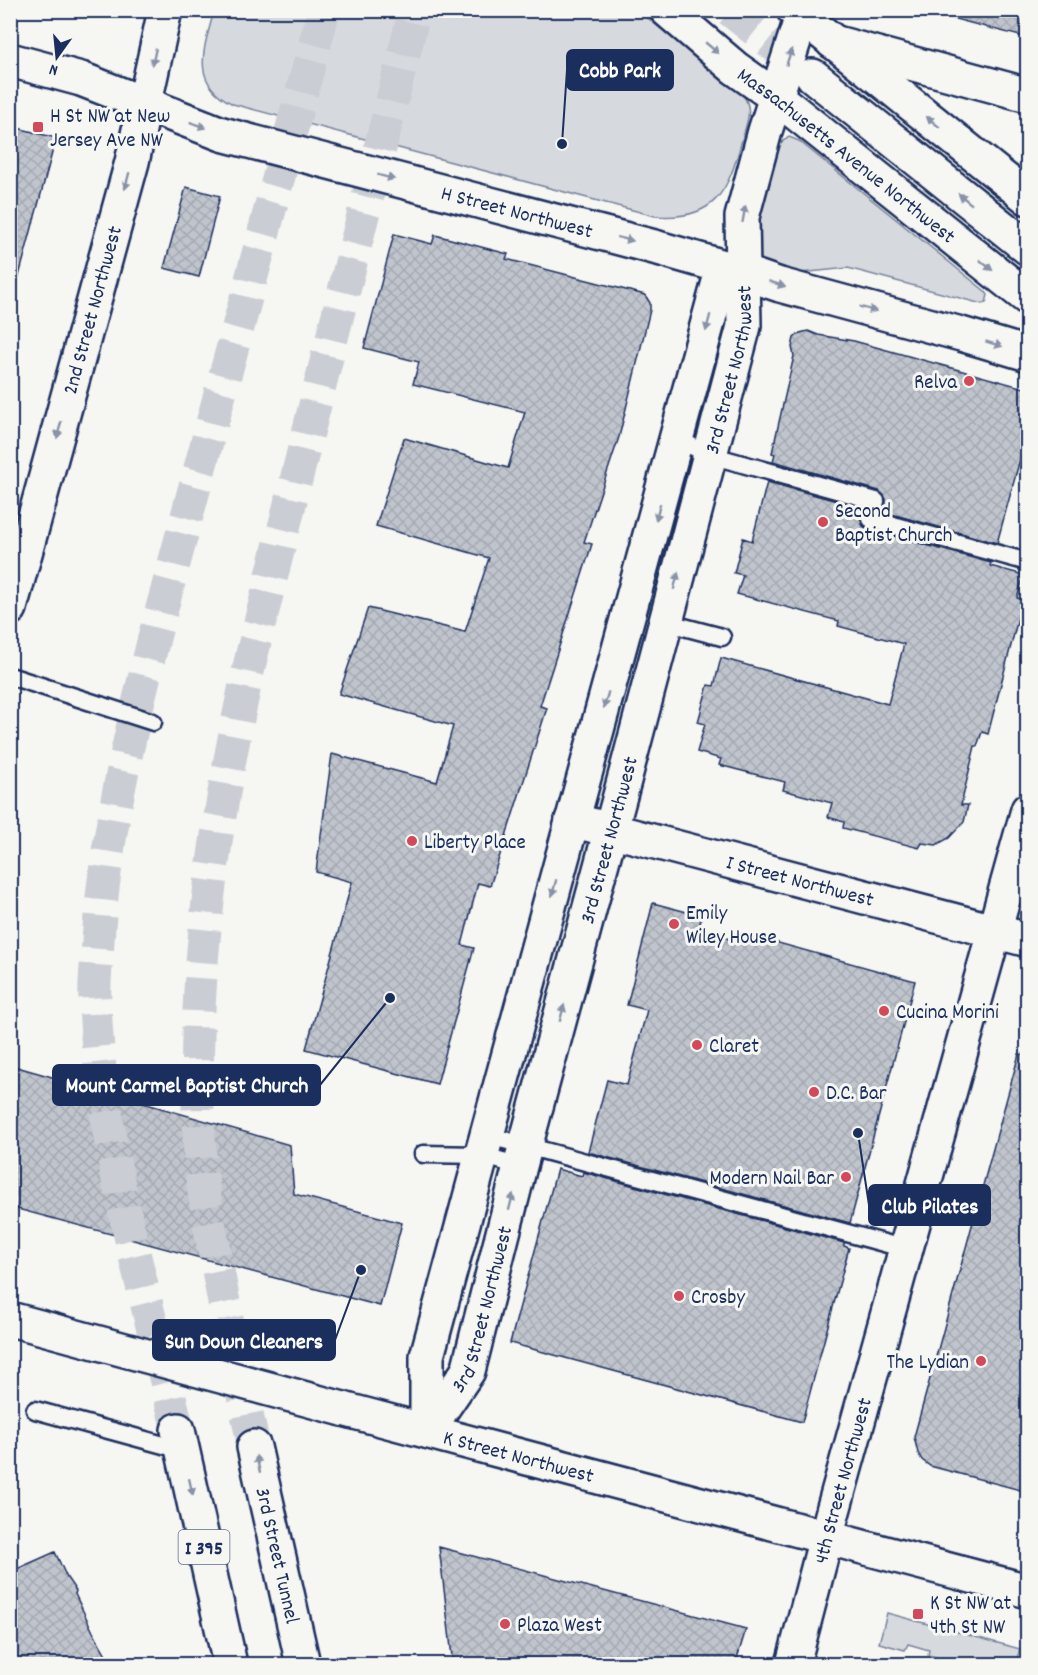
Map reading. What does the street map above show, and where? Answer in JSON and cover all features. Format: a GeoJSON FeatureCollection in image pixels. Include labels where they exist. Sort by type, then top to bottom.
{"type":"FeatureCollection","features":[{"type":"Feature","properties":{"kind":"main road","name":"2nd Street Northwest"},"geometry":{"type":"LineString","coordinates":[[10,609],[129,173],[165,10]]}},
{"type":"Feature","properties":{"kind":"main road","name":"Massachusetts Avenue Northwest"},"geometry":{"type":"LineString","coordinates":[[667,10],[735,68],[776,97],[1028,298]]}},
{"type":"Feature","properties":{"kind":"main road","name":"3rd Street Northwest"},"geometry":{"type":"LineString","coordinates":[[427,1431],[427,1356],[677,439],[732,269],[742,217],[800,12]]}},
{"type":"Feature","properties":{"kind":"main road"},"geometry":{"type":"LineString","coordinates":[[800,12],[833,42],[1028,198]]}},
{"type":"Feature","properties":{"kind":"main road"},"geometry":{"type":"LineString","coordinates":[[833,42],[1028,95]]}},
{"type":"Feature","properties":{"kind":"main road","name":"H Street Northwest"},"geometry":{"type":"LineString","coordinates":[[10,60],[81,80],[222,134],[658,248],[790,288],[1028,354]]}},
{"type":"Feature","properties":{"kind":"main road"},"geometry":{"type":"LineString","coordinates":[[813,76],[1028,248]]}},
{"type":"Feature","properties":{"kind":"main road","name":"3rd Street Northwest"},"geometry":{"type":"LineString","coordinates":[[427,1431],[468,1371],[744,326],[732,269]]}},
{"type":"Feature","properties":{"kind":"main road","name":"4th Street Northwest"},"geometry":{"type":"LineString","coordinates":[[793,1665],[826,1537],[1028,810]]}},
{"type":"Feature","properties":{"kind":"main road","name":"I Street Northwest"},"geometry":{"type":"LineString","coordinates":[[572,820],[1028,940]]}},
{"type":"Feature","properties":{"kind":"main road","name":"K Street Northwest"},"geometry":{"type":"LineString","coordinates":[[10,1319],[1028,1591]]}},
{"type":"Feature","properties":{"kind":"main road","name":"I 395"},"geometry":{"type":"LineString","coordinates":[[180,1440],[230,1665]]}},
{"type":"Feature","properties":{"kind":"main road","name":"3rd Street Tunnel"},"geometry":{"type":"LineString","coordinates":[[254,1447],[303,1665]]}},
{"type":"Feature","properties":{"kind":"lane"},"geometry":{"type":"LineString","coordinates":[[677,439],[710,455],[876,501],[871,519],[1028,562]]}},
{"type":"Feature","properties":{"kind":"lane"},"geometry":{"type":"LineString","coordinates":[[665,622],[722,637]]}},
{"type":"Feature","properties":{"kind":"lane"},"geometry":{"type":"LineString","coordinates":[[10,676],[153,722]]}},
{"type":"Feature","properties":{"kind":"lane"},"geometry":{"type":"LineString","coordinates":[[423,1154],[484,1145],[906,1249]]}},
{"type":"Feature","properties":{"kind":"lane"},"geometry":{"type":"LineString","coordinates":[[35,1410],[180,1440]]}},
{"type":"Feature","properties":{"kind":"shaded area"},"geometry":{"type":"Polygon","coordinates":[[[214,11],[639,11],[743,95],[749,112],[731,175],[716,199],[705,208],[692,214],[655,216],[233,104],[210,86],[205,75],[204,51],[214,11]]]}},
{"type":"Feature","properties":{"kind":"shaded area"},"geometry":{"type":"Polygon","coordinates":[[[789,137],[799,141],[985,291],[988,295],[986,303],[982,304],[848,268],[800,273],[763,261],[758,256],[755,237],[779,146],[789,137]]]}},
{"type":"Feature","properties":{"kind":"shaded area"},"geometry":{"type":"Polygon","coordinates":[[[887,1613],[1020,1649],[1015,1664],[964,1664],[928,1655],[929,1650],[908,1644],[905,1650],[879,1643],[887,1613]]]}},
{"type":"Feature","properties":{"kind":"building"},"geometry":{"type":"Polygon","coordinates":[[[956,10],[1028,10],[1028,38],[955,19],[956,10]]]}},
{"type":"Feature","properties":{"kind":"building"},"geometry":{"type":"Polygon","coordinates":[[[10,126],[56,138],[19,276],[10,275],[10,126]]]}},
{"type":"Feature","properties":{"kind":"building"},"geometry":{"type":"Polygon","coordinates":[[[186,187],[220,196],[199,277],[164,268],[186,187]]]}},
{"type":"Feature","properties":{"kind":"building"},"geometry":{"type":"Polygon","coordinates":[[[394,234],[432,244],[435,235],[508,254],[506,259],[645,295],[650,303],[619,437],[584,542],[592,544],[540,706],[547,708],[490,886],[478,883],[462,945],[474,948],[437,1084],[306,1049],[352,882],[316,872],[332,754],[437,782],[453,726],[339,694],[368,608],[465,632],[489,558],[376,526],[404,438],[508,468],[525,412],[413,384],[419,362],[364,348],[394,234]]]}},
{"type":"Feature","properties":{"kind":"building"},"geometry":{"type":"Polygon","coordinates":[[[808,331],[854,341],[1028,389],[1028,454],[1022,452],[997,543],[884,512],[886,499],[879,491],[773,461],[775,454],[772,453],[794,356],[792,347],[794,338],[808,331]]]}},
{"type":"Feature","properties":{"kind":"building"},"geometry":{"type":"Polygon","coordinates":[[[767,482],[863,508],[861,521],[868,529],[991,563],[990,566],[1024,575],[1017,598],[1023,599],[988,734],[982,732],[975,746],[961,805],[968,805],[964,822],[949,838],[936,845],[922,843],[919,848],[843,828],[844,822],[828,817],[832,803],[783,790],[785,782],[719,765],[721,759],[697,752],[705,724],[698,722],[708,685],[714,686],[721,658],[888,704],[904,644],[838,626],[839,621],[737,594],[743,575],[734,573],[743,538],[752,541],[767,482]]]}},
{"type":"Feature","properties":{"kind":"building"},"geometry":{"type":"Polygon","coordinates":[[[653,903],[702,916],[698,931],[750,944],[753,936],[915,981],[850,1223],[588,1152],[607,1080],[627,1085],[647,1010],[627,1005],[653,903]]]}},
{"type":"Feature","properties":{"kind":"building","name":"The Lydian"},"geometry":{"type":"Polygon","coordinates":[[[1019,1054],[1028,1055],[1028,1492],[930,1466],[922,1460],[918,1453],[914,1437],[1019,1054]]]}},
{"type":"Feature","properties":{"kind":"building"},"geometry":{"type":"Polygon","coordinates":[[[10,1065],[290,1145],[294,1194],[402,1223],[380,1306],[10,1207],[10,1065]]]}},
{"type":"Feature","properties":{"kind":"building","name":"Crosby"},"geometry":{"type":"Polygon","coordinates":[[[557,1169],[582,1176],[583,1172],[844,1243],[844,1246],[849,1248],[802,1422],[510,1343],[557,1169]]]}},
{"type":"Feature","properties":{"kind":"building"},"geometry":{"type":"Polygon","coordinates":[[[439,1547],[746,1629],[735,1665],[453,1665],[439,1547]]]}},
{"type":"Feature","properties":{"kind":"building"},"geometry":{"type":"Polygon","coordinates":[[[55,1552],[76,1591],[75,1594],[93,1632],[112,1665],[10,1665],[10,1572],[55,1552]]]}},
{"type":"Feature","properties":{"kind":"tunnel"},"geometry":{"type":"LineString","coordinates":[[178,1430],[138,1270],[114,1161],[105,1107],[98,1053],[95,992],[101,902],[120,786],[155,634],[324,10]]}},
{"type":"Feature","properties":{"kind":"tunnel"},"geometry":{"type":"LineString","coordinates":[[254,1447],[221,1288],[201,1167],[198,1027],[208,902],[216,839],[252,654],[415,10]]}},
{"type":"Feature","properties":{"kind":"tunnel"},"geometry":{"type":"LineString","coordinates":[[730,10],[809,73]]}},
{"type":"Feature","properties":{"kind":"place","name":"H St NW at New Jersey Ave NW"},"geometry":{"type":"Point","coordinates":[38,127]}},
{"type":"Feature","properties":{"kind":"place","name":"Cobb Park"},"geometry":{"type":"Point","coordinates":[562,144]}},
{"type":"Feature","properties":{"kind":"place","name":"Relva"},"geometry":{"type":"Point","coordinates":[969,381]}},
{"type":"Feature","properties":{"kind":"place","name":"Second Baptist Church"},"geometry":{"type":"Point","coordinates":[823,522]}},
{"type":"Feature","properties":{"kind":"place","name":"Liberty Place"},"geometry":{"type":"Point","coordinates":[412,841]}},
{"type":"Feature","properties":{"kind":"place","name":"Emily Wiley House"},"geometry":{"type":"Point","coordinates":[674,924]}},
{"type":"Feature","properties":{"kind":"place","name":"Mount Carmel Baptist Church"},"geometry":{"type":"Point","coordinates":[390,998]}},
{"type":"Feature","properties":{"kind":"place","name":"Cucina Morini"},"geometry":{"type":"Point","coordinates":[884,1011]}},
{"type":"Feature","properties":{"kind":"place","name":"Claret"},"geometry":{"type":"Point","coordinates":[697,1045]}},
{"type":"Feature","properties":{"kind":"place","name":"D.C. Bar"},"geometry":{"type":"Point","coordinates":[814,1092]}},
{"type":"Feature","properties":{"kind":"place","name":"Club Pilates"},"geometry":{"type":"Point","coordinates":[858,1133]}},
{"type":"Feature","properties":{"kind":"place","name":"Modern Nail Bar"},"geometry":{"type":"Point","coordinates":[846,1177]}},
{"type":"Feature","properties":{"kind":"place","name":"Sun Down Cleaners"},"geometry":{"type":"Point","coordinates":[361,1270]}},
{"type":"Feature","properties":{"kind":"place","name":"Crosby"},"geometry":{"type":"Point","coordinates":[679,1296]}},
{"type":"Feature","properties":{"kind":"place","name":"The Lydian"},"geometry":{"type":"Point","coordinates":[981,1361]}},
{"type":"Feature","properties":{"kind":"place","name":"K St NW at 4th St NW"},"geometry":{"type":"Point","coordinates":[918,1614]}},
{"type":"Feature","properties":{"kind":"place","name":"Plaza West"},"geometry":{"type":"Point","coordinates":[505,1624]}}]}
